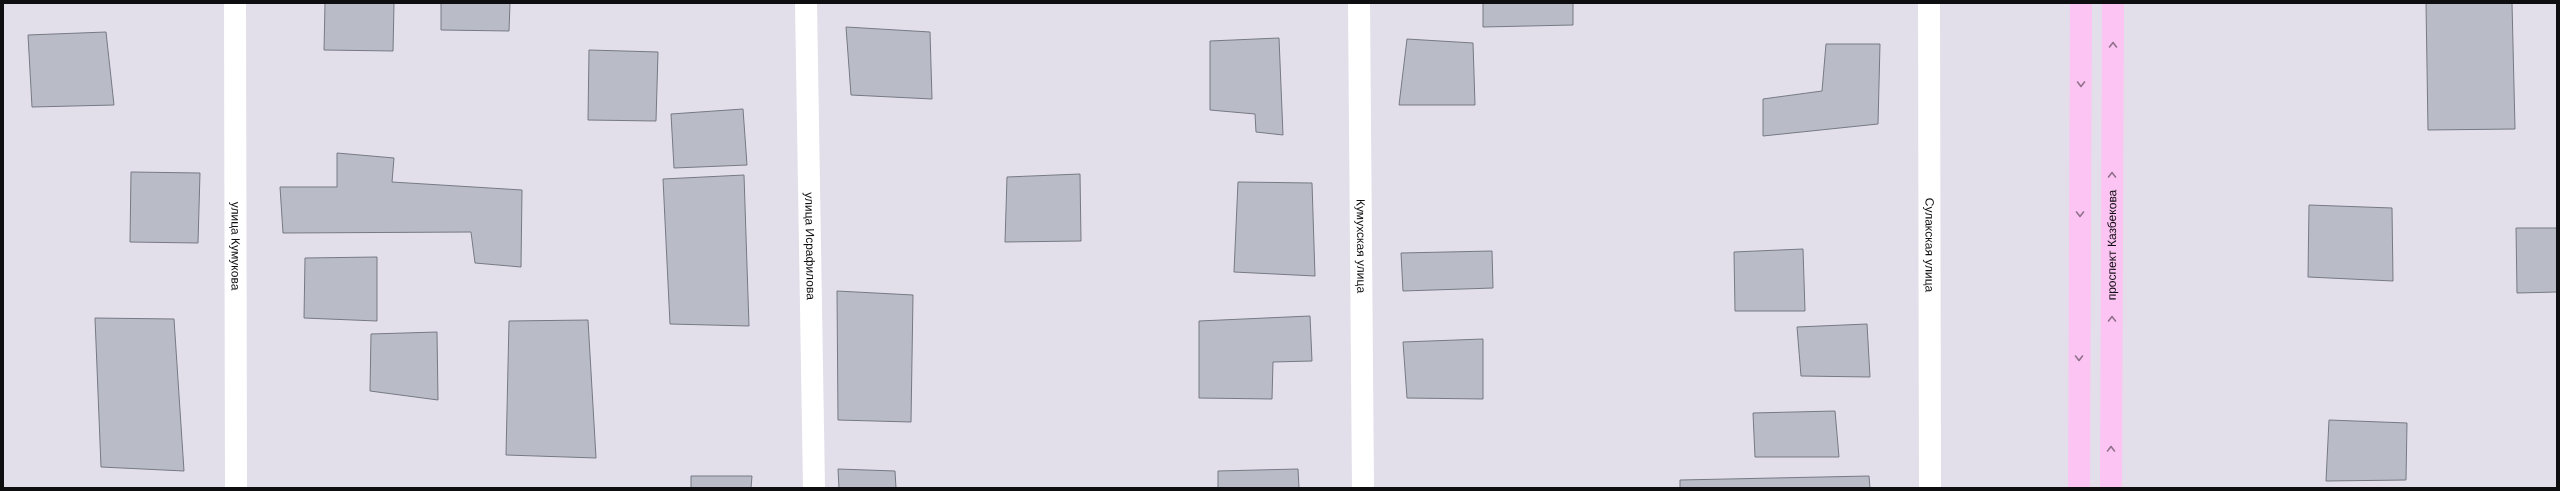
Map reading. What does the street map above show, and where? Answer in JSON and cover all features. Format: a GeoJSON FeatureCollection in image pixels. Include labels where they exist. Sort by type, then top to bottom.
{"type":"FeatureCollection","features":[{"type":"Feature","properties":{"kind":"highway"},"geometry":{"type":"LineString","coordinates":[[2079,488],[2081,3]]}},
{"type":"Feature","properties":{"kind":"highway","name":"проспект Казбекова"},"geometry":{"type":"LineString","coordinates":[[2111,488],[2113,3]]}},
{"type":"Feature","properties":{"kind":"street","name":"улица Кумукова"},"geometry":{"type":"LineString","coordinates":[[235,3],[236,488]]}},
{"type":"Feature","properties":{"kind":"street","name":"улица Исрафилова"},"geometry":{"type":"LineString","coordinates":[[806,3],[814,488]]}},
{"type":"Feature","properties":{"kind":"street","name":"Кумухская улица"},"geometry":{"type":"LineString","coordinates":[[1359,3],[1363,488]]}},
{"type":"Feature","properties":{"kind":"street","name":"Сулакская улица"},"geometry":{"type":"LineString","coordinates":[[1928,3],[1930,488]]}},
{"type":"Feature","properties":{"kind":"building"},"geometry":{"type":"Polygon","coordinates":[[[325,3],[394,3],[393,51],[324,50],[325,3]]]}},
{"type":"Feature","properties":{"kind":"building"},"geometry":{"type":"Polygon","coordinates":[[[441,3],[510,3],[509,31],[441,30],[441,3]]]}},
{"type":"Feature","properties":{"kind":"building"},"geometry":{"type":"Polygon","coordinates":[[[1483,3],[1573,3],[1573,25],[1483,27],[1483,3]]]}},
{"type":"Feature","properties":{"kind":"building"},"geometry":{"type":"Polygon","coordinates":[[[2426,3],[2512,3],[2515,129],[2428,130],[2426,3]]]}},
{"type":"Feature","properties":{"kind":"building"},"geometry":{"type":"Polygon","coordinates":[[[846,27],[930,32],[932,99],[851,95],[846,27]]]}},
{"type":"Feature","properties":{"kind":"building"},"geometry":{"type":"Polygon","coordinates":[[[106,32],[114,105],[32,107],[28,35],[106,32]]]}},
{"type":"Feature","properties":{"kind":"building"},"geometry":{"type":"Polygon","coordinates":[[[1279,38],[1283,135],[1256,132],[1255,114],[1210,110],[1210,41],[1279,38]]]}},
{"type":"Feature","properties":{"kind":"building"},"geometry":{"type":"Polygon","coordinates":[[[1407,39],[1473,43],[1475,105],[1399,105],[1407,39]]]}},
{"type":"Feature","properties":{"kind":"building"},"geometry":{"type":"Polygon","coordinates":[[[1826,44],[1880,44],[1878,124],[1763,136],[1763,99],[1822,91],[1826,44]]]}},
{"type":"Feature","properties":{"kind":"building"},"geometry":{"type":"Polygon","coordinates":[[[589,50],[658,52],[656,121],[588,120],[589,50]]]}},
{"type":"Feature","properties":{"kind":"building"},"geometry":{"type":"Polygon","coordinates":[[[743,109],[747,165],[674,168],[671,114],[743,109]]]}},
{"type":"Feature","properties":{"kind":"building"},"geometry":{"type":"Polygon","coordinates":[[[337,153],[394,158],[392,182],[522,190],[521,267],[475,263],[471,232],[283,233],[280,187],[337,187],[337,153]]]}},
{"type":"Feature","properties":{"kind":"building"},"geometry":{"type":"Polygon","coordinates":[[[131,172],[200,173],[198,243],[130,242],[131,172]]]}},
{"type":"Feature","properties":{"kind":"building"},"geometry":{"type":"Polygon","coordinates":[[[1080,174],[1081,241],[1005,242],[1007,177],[1080,174]]]}},
{"type":"Feature","properties":{"kind":"building"},"geometry":{"type":"Polygon","coordinates":[[[744,175],[749,326],[670,324],[663,179],[744,175]]]}},
{"type":"Feature","properties":{"kind":"building"},"geometry":{"type":"Polygon","coordinates":[[[1238,182],[1312,183],[1315,276],[1234,272],[1238,182]]]}},
{"type":"Feature","properties":{"kind":"building"},"geometry":{"type":"Polygon","coordinates":[[[2309,205],[2392,208],[2393,281],[2308,277],[2309,205]]]}},
{"type":"Feature","properties":{"kind":"building"},"geometry":{"type":"Polygon","coordinates":[[[2516,228],[2557,228],[2557,292],[2517,293],[2516,228]]]}},
{"type":"Feature","properties":{"kind":"building"},"geometry":{"type":"Polygon","coordinates":[[[1803,249],[1805,311],[1735,311],[1734,252],[1803,249]]]}},
{"type":"Feature","properties":{"kind":"building"},"geometry":{"type":"Polygon","coordinates":[[[1492,251],[1493,288],[1403,291],[1401,253],[1492,251]]]}},
{"type":"Feature","properties":{"kind":"building"},"geometry":{"type":"Polygon","coordinates":[[[377,257],[377,321],[304,318],[305,258],[377,257]]]}},
{"type":"Feature","properties":{"kind":"building"},"geometry":{"type":"Polygon","coordinates":[[[837,291],[913,295],[911,422],[838,420],[837,291]]]}},
{"type":"Feature","properties":{"kind":"building"},"geometry":{"type":"Polygon","coordinates":[[[1310,316],[1312,361],[1273,362],[1272,399],[1199,398],[1199,321],[1310,316]]]}},
{"type":"Feature","properties":{"kind":"building"},"geometry":{"type":"Polygon","coordinates":[[[95,318],[174,319],[184,471],[101,467],[95,318]]]}},
{"type":"Feature","properties":{"kind":"building"},"geometry":{"type":"Polygon","coordinates":[[[588,320],[596,458],[506,455],[509,321],[588,320]]]}},
{"type":"Feature","properties":{"kind":"building"},"geometry":{"type":"Polygon","coordinates":[[[1867,324],[1870,377],[1801,376],[1797,327],[1867,324]]]}},
{"type":"Feature","properties":{"kind":"building"},"geometry":{"type":"Polygon","coordinates":[[[437,332],[438,400],[370,391],[371,334],[437,332]]]}},
{"type":"Feature","properties":{"kind":"building"},"geometry":{"type":"Polygon","coordinates":[[[1483,339],[1483,399],[1407,398],[1403,342],[1483,339]]]}},
{"type":"Feature","properties":{"kind":"building"},"geometry":{"type":"Polygon","coordinates":[[[1835,411],[1839,457],[1755,457],[1753,413],[1835,411]]]}},
{"type":"Feature","properties":{"kind":"building"},"geometry":{"type":"Polygon","coordinates":[[[2329,420],[2407,423],[2406,480],[2326,481],[2329,420]]]}},
{"type":"Feature","properties":{"kind":"building"},"geometry":{"type":"Polygon","coordinates":[[[838,469],[895,471],[896,488],[839,488],[838,469]]]}},
{"type":"Feature","properties":{"kind":"building"},"geometry":{"type":"Polygon","coordinates":[[[1298,469],[1299,488],[1218,488],[1218,471],[1298,469]]]}},
{"type":"Feature","properties":{"kind":"building"},"geometry":{"type":"Polygon","coordinates":[[[691,476],[752,476],[751,488],[691,488],[691,476]]]}},
{"type":"Feature","properties":{"kind":"building"},"geometry":{"type":"Polygon","coordinates":[[[1869,476],[1870,488],[1680,488],[1680,480],[1869,476]]]}}]}
